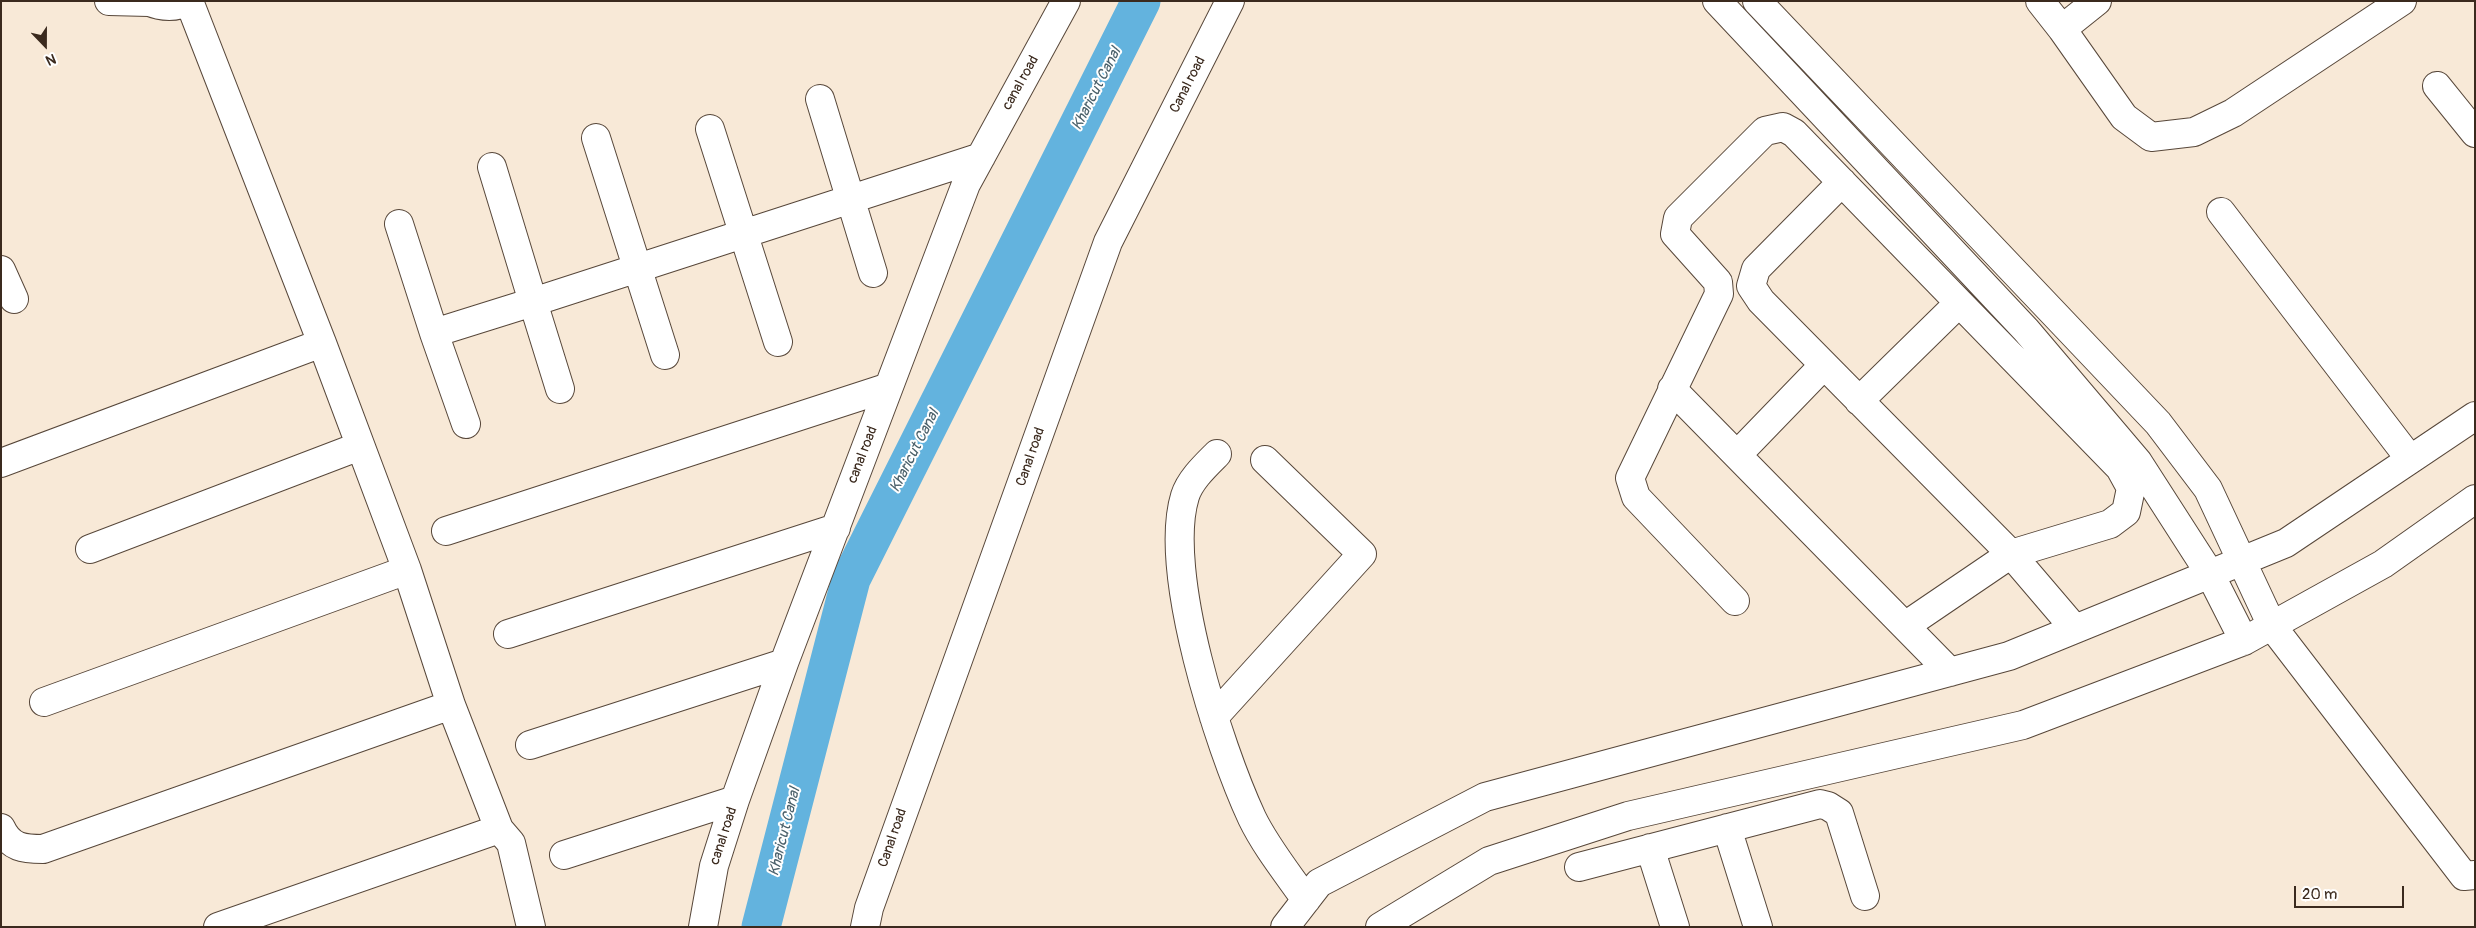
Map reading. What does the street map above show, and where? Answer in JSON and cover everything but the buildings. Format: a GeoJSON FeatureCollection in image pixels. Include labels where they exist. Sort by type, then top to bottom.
{"type":"FeatureCollection","features":[{"type":"Feature","properties":{"kind":"street"},"geometry":{"type":"LineString","coordinates":[[109,1],[148,2],[165,6],[182,5],[189,1],[322,343],[407,570],[451,705],[500,829],[511,843],[531,927]]}},
{"type":"Feature","properties":{"kind":"street","name":"canal road"},"geometry":{"type":"LineString","coordinates":[[703,927],[714,866],[735,800],[784,663],[966,184],[1066,1]]}},
{"type":"Feature","properties":{"kind":"street","name":"Canal road"},"geometry":{"type":"LineString","coordinates":[[865,927],[869,908],[921,760],[1108,242],[1230,1]]}},
{"type":"Feature","properties":{"kind":"street"},"geometry":{"type":"LineString","coordinates":[[1718,1],[2026,330],[2138,462],[2210,574],[2244,641]]}},
{"type":"Feature","properties":{"kind":"street"},"geometry":{"type":"LineString","coordinates":[[1757,1],[2158,423],[2208,489],[2272,626],[2464,876],[2475,875]]}},
{"type":"Feature","properties":{"kind":"street"},"geometry":{"type":"LineString","coordinates":[[2040,1],[2124,116],[2151,137],[2194,132],[2233,113],[2384,6]]}},
{"type":"Feature","properties":{"kind":"street"},"geometry":{"type":"LineString","coordinates":[[2062,29],[2097,1]]}},
{"type":"Feature","properties":{"kind":"street"},"geometry":{"type":"LineString","coordinates":[[2437,86],[2475,133]]}},
{"type":"Feature","properties":{"kind":"street"},"geometry":{"type":"LineString","coordinates":[[820,99],[873,272]]}},
{"type":"Feature","properties":{"kind":"street"},"geometry":{"type":"LineString","coordinates":[[1735,601],[1636,497],[1630,478],[1719,294],[1718,282],[1675,234],[1678,218],[1766,131],[1782,127],[1794,133],[2120,468],[2131,488],[2126,512],[2110,524],[2011,554],[1905,626]]}},
{"type":"Feature","properties":{"kind":"street"},"geometry":{"type":"LineString","coordinates":[[710,129],[778,342]]}},
{"type":"Feature","properties":{"kind":"street"},"geometry":{"type":"LineString","coordinates":[[596,138],[636,268],[666,355]]}},
{"type":"Feature","properties":{"kind":"street"},"geometry":{"type":"LineString","coordinates":[[434,333],[981,157]]}},
{"type":"Feature","properties":{"kind":"street"},"geometry":{"type":"LineString","coordinates":[[492,167],[560,388]]}},
{"type":"Feature","properties":{"kind":"street"},"geometry":{"type":"LineString","coordinates":[[1842,182],[1756,269],[1751,286],[1761,301],[2011,554],[2075,629]]}},
{"type":"Feature","properties":{"kind":"street"},"geometry":{"type":"LineString","coordinates":[[2221,212],[2410,459]]}},
{"type":"Feature","properties":{"kind":"street"},"geometry":{"type":"LineString","coordinates":[[399,224],[466,424]]}},
{"type":"Feature","properties":{"kind":"street"},"geometry":{"type":"LineString","coordinates":[[1,270],[14,299]]}},
{"type":"Feature","properties":{"kind":"street"},"geometry":{"type":"LineString","coordinates":[[1860,401],[1959,303]]}},
{"type":"Feature","properties":{"kind":"street"},"geometry":{"type":"LineString","coordinates":[[1,463],[322,343]]}},
{"type":"Feature","properties":{"kind":"street"},"geometry":{"type":"LineString","coordinates":[[1737,454],[1824,365]]}},
{"type":"Feature","properties":{"kind":"street"},"geometry":{"type":"LineString","coordinates":[[446,531],[889,387]]}},
{"type":"Feature","properties":{"kind":"street"},"geometry":{"type":"LineString","coordinates":[[1672,388],[1950,672]]}},
{"type":"Feature","properties":{"kind":"street"},"geometry":{"type":"LineString","coordinates":[[1285,927],[1319,883],[1485,797],[2009,656],[2286,544],[2475,416]]}},
{"type":"Feature","properties":{"kind":"street"},"geometry":{"type":"LineString","coordinates":[[90,549],[360,446]]}},
{"type":"Feature","properties":{"kind":"street"},"geometry":{"type":"LineString","coordinates":[[1216,454],[1185,494],[1179,519],[1179,553],[1185,604],[1214,716],[1253,820],[1306,900]]}},
{"type":"Feature","properties":{"kind":"street"},"geometry":{"type":"LineString","coordinates":[[1214,716],[1362,554],[1265,460]]}},
{"type":"Feature","properties":{"kind":"street"},"geometry":{"type":"LineString","coordinates":[[1380,927],[1489,861],[1628,816],[2023,725],[2244,641],[2383,564],[2475,499]]}},
{"type":"Feature","properties":{"kind":"street"},"geometry":{"type":"LineString","coordinates":[[508,634],[836,528]]}},
{"type":"Feature","properties":{"kind":"street"},"geometry":{"type":"LineString","coordinates":[[44,702],[407,570]]}},
{"type":"Feature","properties":{"kind":"street"},"geometry":{"type":"LineString","coordinates":[[530,745],[784,663]]}},
{"type":"Feature","properties":{"kind":"street"},"geometry":{"type":"LineString","coordinates":[[1,828],[12,844],[22,849],[43,849],[451,705]]}},
{"type":"Feature","properties":{"kind":"street"},"geometry":{"type":"LineString","coordinates":[[564,855],[735,800]]}},
{"type":"Feature","properties":{"kind":"street"},"geometry":{"type":"LineString","coordinates":[[1684,803],[1694,837]]}},
{"type":"Feature","properties":{"kind":"street"},"geometry":{"type":"LineString","coordinates":[[1579,867],[1820,804],[1828,806],[1839,813],[1865,896]]}},
{"type":"Feature","properties":{"kind":"street"},"geometry":{"type":"LineString","coordinates":[[1728,828],[1758,927]]}},
{"type":"Feature","properties":{"kind":"street"},"geometry":{"type":"LineString","coordinates":[[218,927],[500,829]]}},
{"type":"Feature","properties":{"kind":"street"},"geometry":{"type":"LineString","coordinates":[[1650,848],[1675,927]]}},
{"type":"Feature","properties":{"kind":"waterway","name":"Kharicut Canal"},"geometry":{"type":"LineString","coordinates":[[761,927],[851,579],[1141,1]]}}]}
